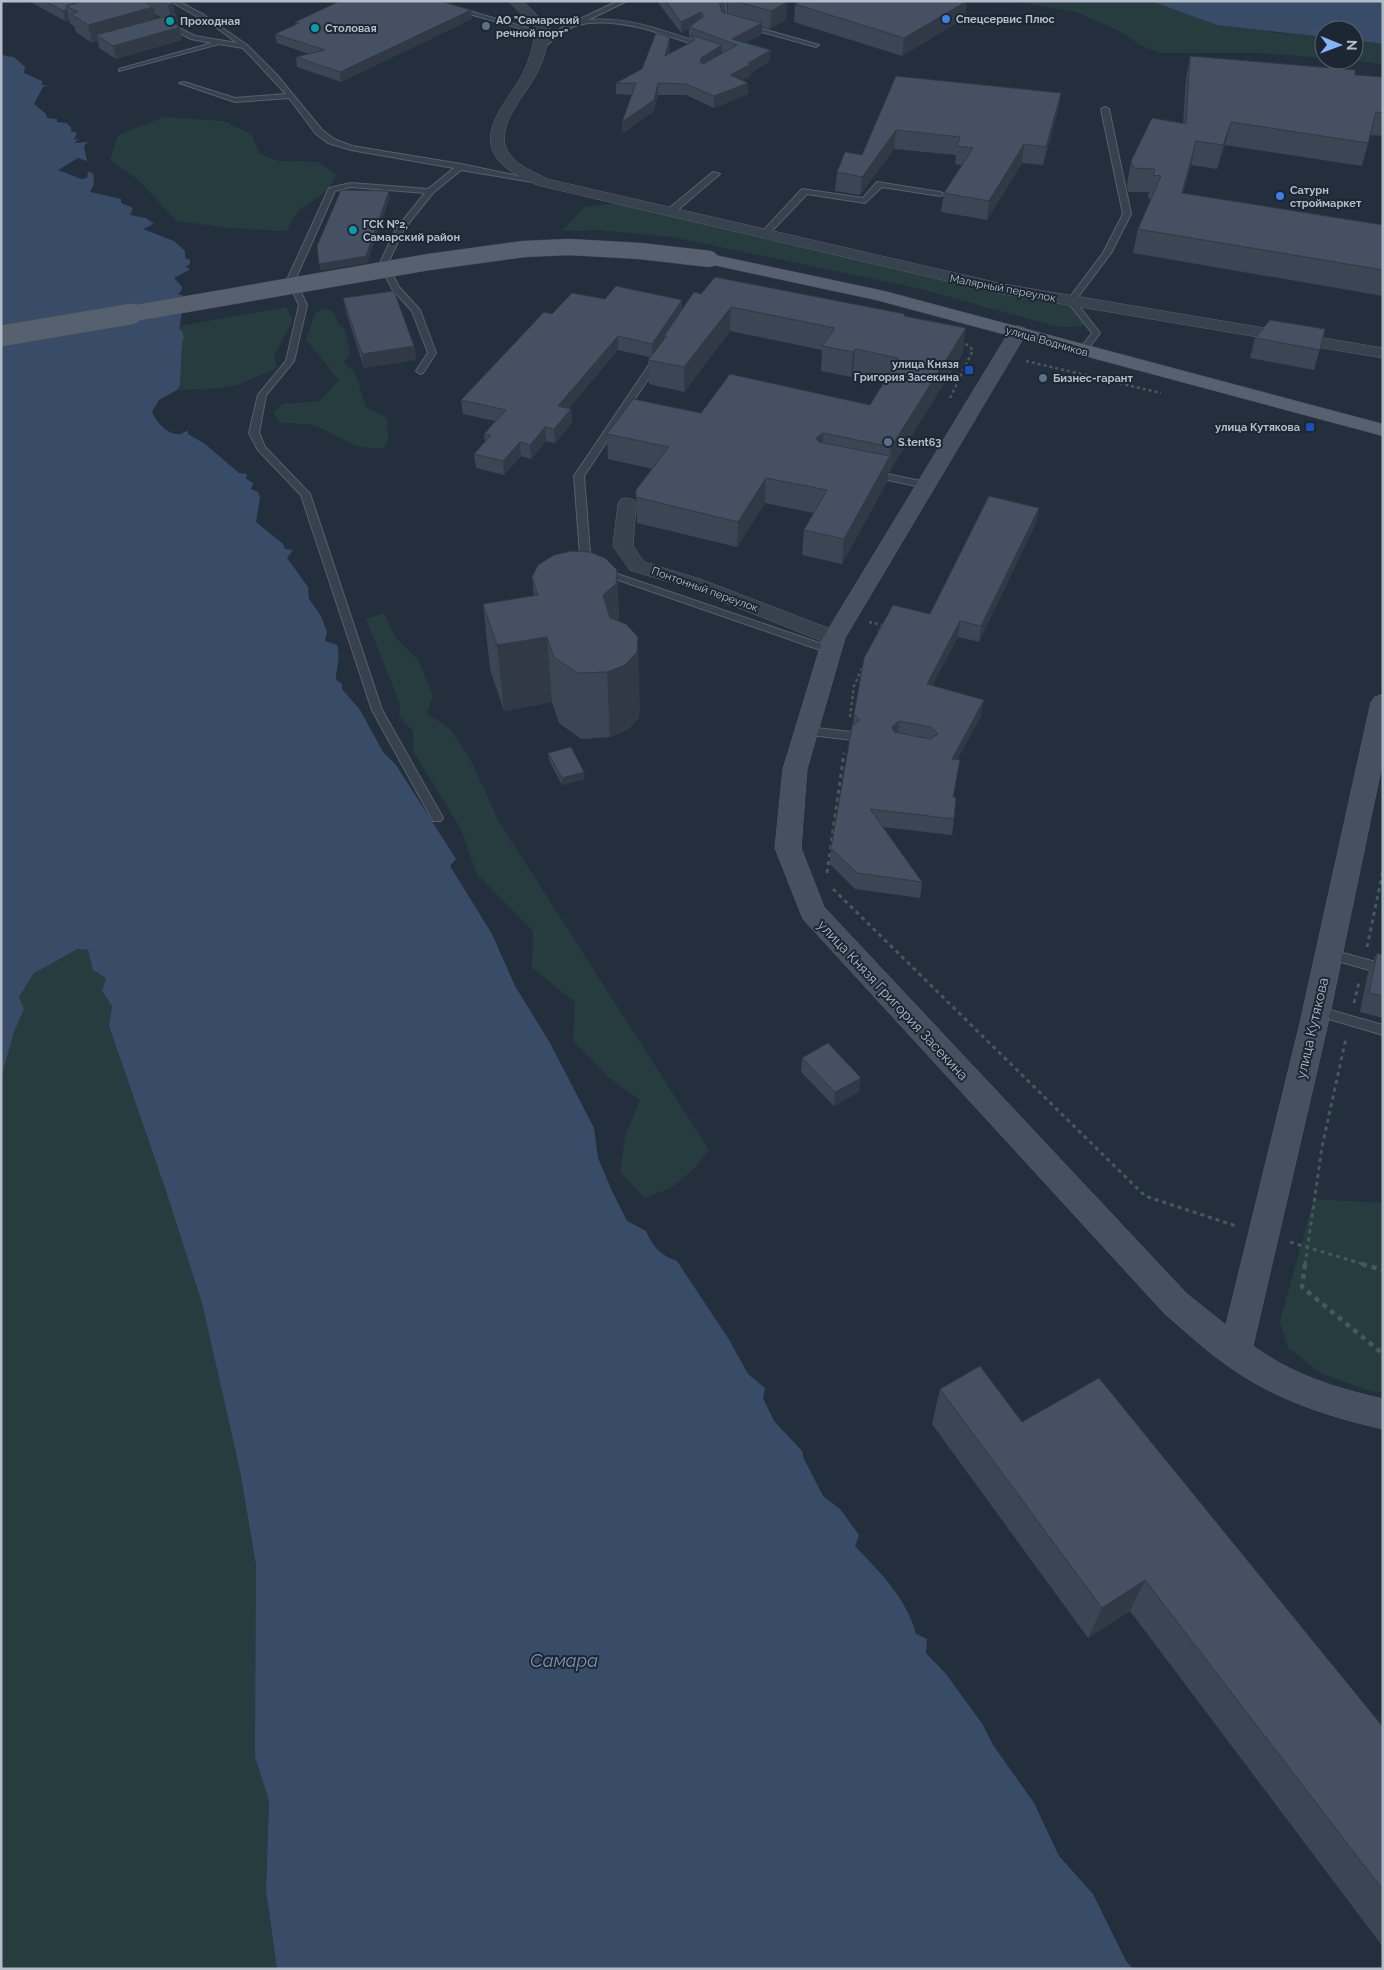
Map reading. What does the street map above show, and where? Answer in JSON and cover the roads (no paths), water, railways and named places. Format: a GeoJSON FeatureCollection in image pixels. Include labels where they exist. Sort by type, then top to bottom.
{"type":"FeatureCollection","features":[{"type":"Feature","properties":{"kind":"main road","name":"улица Водников"},"geometry":{"type":"LineString","coordinates":[[1,336],[429,262],[524,249],[569,247],[632,250],[710,259],[878,295],[1383,430]]}},
{"type":"Feature","properties":{"kind":"main road","name":"улица Князя Григория Засекина"},"geometry":{"type":"LineString","coordinates":[[1018,332],[837,635],[795,769],[788,848],[812,912],[1176,1304],[1235,1353],[1291,1387],[1346,1406],[1383,1414]]}},
{"type":"Feature","properties":{"kind":"main road","name":"улица Кутякова"},"geometry":{"type":"LineString","coordinates":[[1235,1353],[1316,1011],[1380,719]]}},
{"type":"Feature","properties":{"kind":"street"},"geometry":{"type":"LineString","coordinates":[[515,1],[528,11],[543,28],[542,40]]}},
{"type":"Feature","properties":{"kind":"street","name":"Малярный переулок"},"geometry":{"type":"LineString","coordinates":[[542,40],[527,78],[497,133],[498,146],[504,157],[520,170],[542,182],[1003,289],[1383,353]]}},
{"type":"Feature","properties":{"kind":"street","name":"Понтонный переулок"},"geometry":{"type":"LineString","coordinates":[[628,504],[623,546],[637,566],[693,583],[837,635]]}},
{"type":"Feature","properties":{"kind":"lane"},"geometry":{"type":"LineString","coordinates":[[173,1],[206,19],[245,46],[319,132],[331,141],[351,148],[461,166],[542,182]]}},
{"type":"Feature","properties":{"kind":"lane"},"geometry":{"type":"LineString","coordinates":[[600,1],[611,7]]}},
{"type":"Feature","properties":{"kind":"lane"},"geometry":{"type":"LineString","coordinates":[[457,9],[542,40],[624,1]]}},
{"type":"Feature","properties":{"kind":"lane"},"geometry":{"type":"LineString","coordinates":[[730,4],[719,2],[724,20],[816,45]]}},
{"type":"Feature","properties":{"kind":"lane"},"geometry":{"type":"LineString","coordinates":[[577,23],[598,20],[626,23],[732,56],[718,64]]}},
{"type":"Feature","properties":{"kind":"lane"},"geometry":{"type":"LineString","coordinates":[[160,24],[168,25],[193,38],[245,46]]}},
{"type":"Feature","properties":{"kind":"lane"},"geometry":{"type":"LineString","coordinates":[[678,39],[691,32]]}},
{"type":"Feature","properties":{"kind":"lane"},"geometry":{"type":"LineString","coordinates":[[121,70],[221,43]]}},
{"type":"Feature","properties":{"kind":"lane"},"geometry":{"type":"LineString","coordinates":[[182,83],[236,100],[290,96]]}},
{"type":"Feature","properties":{"kind":"lane"},"geometry":{"type":"LineString","coordinates":[[1082,351],[1096,333],[1071,301],[1107,253],[1127,214],[1105,109]]}},
{"type":"Feature","properties":{"kind":"lane"},"geometry":{"type":"LineString","coordinates":[[420,371],[432,353],[416,310],[396,288],[384,265],[400,229],[430,191],[461,166]]}},
{"type":"Feature","properties":{"kind":"lane"},"geometry":{"type":"LineString","coordinates":[[670,212],[716,174]]}},
{"type":"Feature","properties":{"kind":"lane"},"geometry":{"type":"LineString","coordinates":[[764,234],[805,191],[865,201],[880,184],[940,194]]}},
{"type":"Feature","properties":{"kind":"lane"},"geometry":{"type":"LineString","coordinates":[[430,191],[351,185],[332,190],[291,280],[302,305],[290,361],[262,395],[254,433],[261,448],[305,494],[377,710],[438,818]]}},
{"type":"Feature","properties":{"kind":"lane"},"geometry":{"type":"LineString","coordinates":[[662,353],[579,476],[586,567],[837,635]]}},
{"type":"Feature","properties":{"kind":"lane"},"geometry":{"type":"LineString","coordinates":[[859,471],[926,485]]}},
{"type":"Feature","properties":{"kind":"lane"},"geometry":{"type":"LineString","coordinates":[[806,731],[849,736]]}},
{"type":"Feature","properties":{"kind":"lane"},"geometry":{"type":"LineString","coordinates":[[1328,954],[1383,969]]}},
{"type":"Feature","properties":{"kind":"lane"},"geometry":{"type":"LineString","coordinates":[[1316,1011],[1383,1030]]}},
{"type":"Feature","properties":{"kind":"water"},"geometry":{"type":"Polygon","coordinates":[[[1151,1],[1383,1],[1383,44],[1364,41],[1364,20],[1314,20],[1314,36],[1217,25],[1151,1]]]}},
{"type":"Feature","properties":{"kind":"water","name":"Самара"},"geometry":{"type":"Polygon","coordinates":[[[1,55],[14,57],[25,67],[24,73],[42,81],[42,85],[47,85],[43,87],[34,104],[46,114],[47,118],[57,119],[57,122],[66,123],[71,127],[71,131],[77,133],[74,140],[79,139],[74,143],[88,142],[84,146],[87,161],[78,158],[58,170],[81,179],[87,178],[88,172],[93,173],[94,184],[90,192],[121,199],[121,203],[133,208],[130,215],[146,218],[154,224],[143,229],[174,241],[185,251],[185,258],[190,260],[190,264],[185,267],[189,268],[189,270],[174,278],[182,287],[178,294],[184,296],[180,326],[178,328],[182,331],[184,337],[180,385],[177,390],[159,400],[152,412],[154,416],[171,433],[181,434],[188,431],[188,434],[205,444],[239,473],[247,474],[246,479],[253,483],[251,489],[258,492],[260,498],[256,522],[283,544],[285,549],[293,550],[287,558],[308,587],[309,599],[321,616],[327,632],[325,641],[337,645],[336,680],[342,684],[342,689],[360,710],[383,752],[396,765],[456,859],[450,866],[492,934],[515,986],[550,1043],[594,1128],[598,1158],[627,1221],[646,1231],[651,1242],[658,1250],[677,1261],[728,1338],[748,1374],[765,1388],[763,1398],[774,1421],[802,1451],[804,1459],[823,1496],[840,1509],[859,1535],[855,1546],[899,1597],[912,1621],[916,1634],[927,1639],[926,1653],[946,1674],[983,1725],[993,1745],[1034,1803],[1059,1856],[1093,1894],[1126,1961],[1133,1969],[277,1969],[266,1890],[269,1801],[255,1757],[256,1565],[240,1471],[202,1303],[165,1188],[109,1026],[112,1006],[102,991],[106,978],[93,970],[88,950],[78,949],[34,973],[19,997],[24,1009],[14,1032],[1,1078],[1,55]]]}},
{"type":"Feature","properties":{"kind":"place","name":"Спецсервис Плюс"},"geometry":{"type":"Point","coordinates":[946,19]}},
{"type":"Feature","properties":{"kind":"place","name":"Проходная"},"geometry":{"type":"Point","coordinates":[170,21]}},
{"type":"Feature","properties":{"kind":"place","name":"АО \"Самарский речной порт\""},"geometry":{"type":"Point","coordinates":[486,26]}},
{"type":"Feature","properties":{"kind":"place","name":"Столовая"},"geometry":{"type":"Point","coordinates":[315,28]}},
{"type":"Feature","properties":{"kind":"place","name":"Сатурн строймаркет"},"geometry":{"type":"Point","coordinates":[1280,196]}},
{"type":"Feature","properties":{"kind":"place","name":"ГСК №2, Самарский район"},"geometry":{"type":"Point","coordinates":[353,230]}},
{"type":"Feature","properties":{"kind":"place","name":"улица Князя Григория Засекина"},"geometry":{"type":"Point","coordinates":[969,370]}},
{"type":"Feature","properties":{"kind":"place","name":"Бизнес-гарант"},"geometry":{"type":"Point","coordinates":[1043,378]}},
{"type":"Feature","properties":{"kind":"place","name":"улица Кутякова"},"geometry":{"type":"Point","coordinates":[1310,427]}},
{"type":"Feature","properties":{"kind":"place","name":"S.tent63"},"geometry":{"type":"Point","coordinates":[888,442]}}]}
